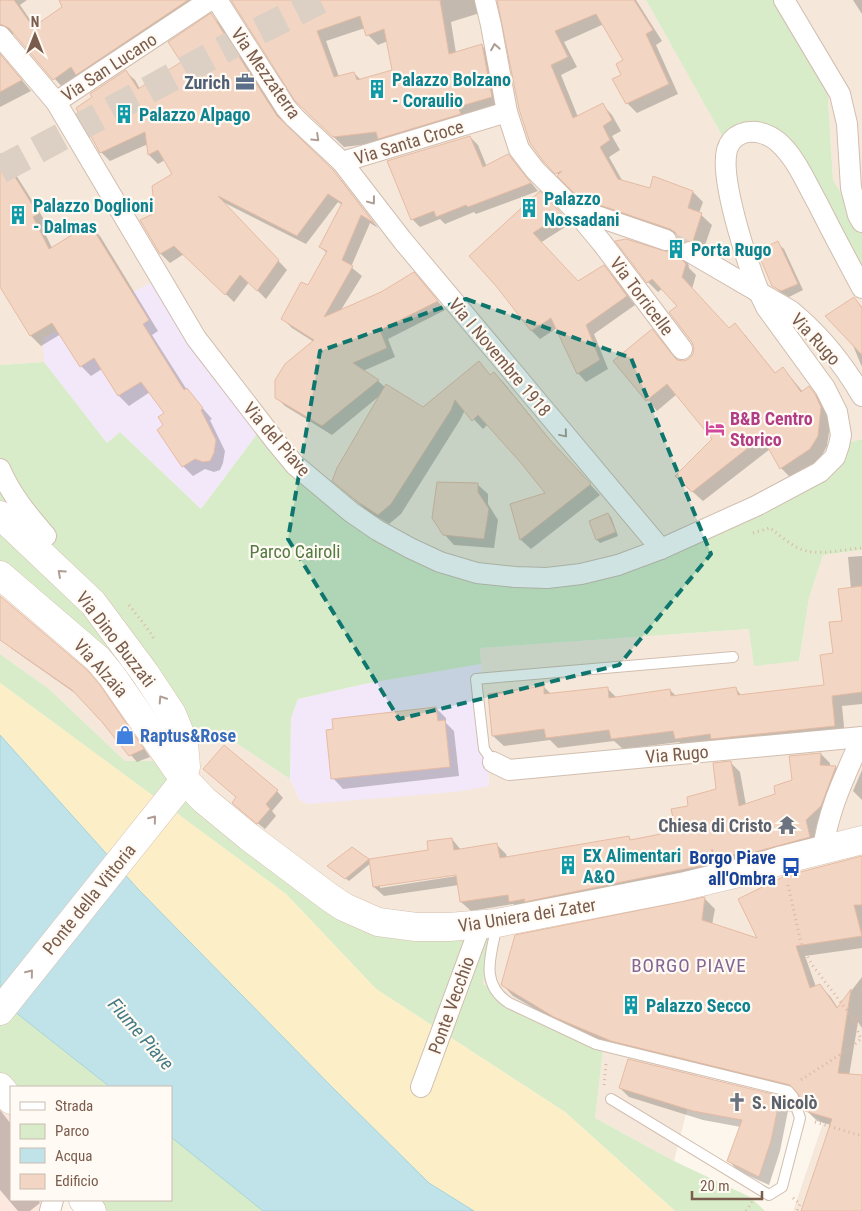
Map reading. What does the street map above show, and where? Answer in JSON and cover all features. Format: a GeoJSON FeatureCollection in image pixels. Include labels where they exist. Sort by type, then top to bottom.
{"type":"FeatureCollection","features":[{"type":"Feature","properties":{"kind":"street","name":"Via San Lucano"},"geometry":{"type":"LineString","coordinates":[[0,36],[56,102],[210,0]]}},
{"type":"Feature","properties":{"kind":"street","name":"Via Mezzaterra"},"geometry":{"type":"LineString","coordinates":[[217,0],[286,108],[342,162]]}},
{"type":"Feature","properties":{"kind":"street"},"geometry":{"type":"LineString","coordinates":[[484,0],[492,25],[507,112],[519,149],[535,170],[573,208],[666,240]]}},
{"type":"Feature","properties":{"kind":"street"},"geometry":{"type":"LineString","coordinates":[[784,0],[840,94],[847,124],[851,188],[858,215],[862,222]]}},
{"type":"Feature","properties":{"kind":"street","name":"Via del Piave"},"geometry":{"type":"LineString","coordinates":[[56,102],[196,338],[289,457],[351,512],[377,530],[440,562],[477,573],[547,578],[581,574],[618,565],[661,549],[756,506],[824,469],[835,457],[841,435],[837,412],[825,388],[771,314],[759,293],[743,244],[726,173],[727,149],[731,141],[738,135],[745,132],[765,134],[784,148],[801,173],[862,288]]}},
{"type":"Feature","properties":{"kind":"street","name":"Via Santa Croce"},"geometry":{"type":"LineString","coordinates":[[342,162],[507,112]]}},
{"type":"Feature","properties":{"kind":"street","name":"Via I Novembre 1918"},"geometry":{"type":"LineString","coordinates":[[342,162],[402,241],[661,549]]}},
{"type":"Feature","properties":{"kind":"street","name":"Via Torricelle"},"geometry":{"type":"LineString","coordinates":[[573,208],[682,349]]}},
{"type":"Feature","properties":{"kind":"street"},"geometry":{"type":"LineString","coordinates":[[690,252],[759,293]]}},
{"type":"Feature","properties":{"kind":"street","name":"Via Rugo"},"geometry":{"type":"LineString","coordinates":[[759,293],[791,310],[802,320],[840,364],[862,396]]}},
{"type":"Feature","properties":{"kind":"street"},"geometry":{"type":"LineString","coordinates":[[0,469],[20,506],[46,536]]}},
{"type":"Feature","properties":{"kind":"street","name":"Via Dino Buzzati"},"geometry":{"type":"LineString","coordinates":[[0,514],[93,604],[145,673],[172,714],[180,730],[186,755],[186,766],[181,783]]}},
{"type":"Feature","properties":{"kind":"street","name":"Via Alzaia"},"geometry":{"type":"LineString","coordinates":[[0,575],[98,659],[122,689],[181,783]]}},
{"type":"Feature","properties":{"kind":"street","name":"Via Rugo"},"geometry":{"type":"LineString","coordinates":[[493,762],[509,770],[862,737],[828,818],[823,850]]}},
{"type":"Feature","properties":{"kind":"street","name":"Via Uniera dei Zater"},"geometry":{"type":"LineString","coordinates":[[181,783],[249,837],[344,907],[378,922],[398,925],[449,927],[489,923],[681,887],[862,840]]}},
{"type":"Feature","properties":{"kind":"street","name":"Ponte della Vittoria"},"geometry":{"type":"LineString","coordinates":[[0,1011],[181,783]]}},
{"type":"Feature","properties":{"kind":"street","name":"Ponte Vecchio"},"geometry":{"type":"LineString","coordinates":[[421,1087],[460,982],[489,923]]}},
{"type":"Feature","properties":{"kind":"street"},"geometry":{"type":"LineString","coordinates":[[0,1087],[10,1099]]}},
{"type":"Feature","properties":{"kind":"street"},"geometry":{"type":"LineString","coordinates":[[84,1201],[92,1211]]}},
{"type":"Feature","properties":{"kind":"lane"},"geometry":{"type":"LineString","coordinates":[[493,762],[484,749],[476,679],[733,657]]}},
{"type":"Feature","properties":{"kind":"lane"},"geometry":{"type":"LineString","coordinates":[[489,923],[489,971],[491,983],[497,994],[516,1007],[596,1044],[786,1090],[793,1097],[800,1118],[782,1188],[769,1195],[611,1099]]}},
{"type":"Feature","properties":{"kind":"path"},"geometry":{"type":"LineString","coordinates":[[770,528],[795,546],[806,551],[819,552],[862,548]]}},
{"type":"Feature","properties":{"kind":"path"},"geometry":{"type":"LineString","coordinates":[[783,860],[802,947],[813,966],[852,1017],[862,1039],[786,1090]]}},
{"type":"Feature","properties":{"kind":"path"},"geometry":{"type":"LineString","coordinates":[[852,1017],[862,1020]]}},
{"type":"Feature","properties":{"kind":"path"},"geometry":{"type":"LineString","coordinates":[[608,1047],[604,1086],[611,1099]]}},
{"type":"Feature","properties":{"kind":"path"},"geometry":{"type":"LineString","coordinates":[[800,1118],[862,1136]]}},
{"type":"Feature","properties":{"kind":"path"},"geometry":{"type":"LineString","coordinates":[[797,1211],[800,1204]]}},
{"type":"Feature","properties":{"kind":"highlighted area"},"geometry":{"type":"Polygon","coordinates":[[[466,299],[631,358],[711,554],[619,665],[399,719],[288,539],[320,351],[466,299]]]}},
{"type":"Feature","properties":{"kind":"shaded area"},"geometry":{"type":"Polygon","coordinates":[[[0,0],[646,0],[723,136],[785,136],[862,279],[862,439],[851,442],[806,490],[566,580],[442,568],[344,513],[266,422],[44,338],[44,362],[0,365],[0,0]]]}},
{"type":"Feature","properties":{"kind":"shaded area"},"geometry":{"type":"Polygon","coordinates":[[[784,0],[862,0],[862,228],[833,180],[827,82],[784,0]]]}},
{"type":"Feature","properties":{"kind":"shaded area"},"geometry":{"type":"Polygon","coordinates":[[[166,275],[215,353],[266,422],[201,509],[120,432],[107,443],[44,362],[43,338],[166,275]]]}},
{"type":"Feature","properties":{"kind":"shaded area"},"geometry":{"type":"Polygon","coordinates":[[[862,550],[862,1211],[793,1211],[823,1123],[804,1109],[805,1089],[795,1090],[697,1071],[674,1161],[595,1118],[603,1051],[483,984],[369,926],[179,762],[125,761],[49,689],[0,654],[0,565],[218,731],[290,779],[300,800],[489,786],[480,648],[750,629],[799,661],[809,598],[823,555],[862,550]]]}},
{"type":"Feature","properties":{"kind":"shaded area"},"geometry":{"type":"Polygon","coordinates":[[[481,664],[489,786],[455,792],[308,804],[300,800],[290,779],[291,718],[298,699],[369,683],[481,664]]]}},
{"type":"Feature","properties":{"kind":"shaded area"},"geometry":{"type":"Polygon","coordinates":[[[0,1098],[10,1108],[10,1201],[51,1201],[46,1211],[0,1211],[0,1098]]]}},
{"type":"Feature","properties":{"kind":"green space"},"geometry":{"type":"Polygon","coordinates":[[[646,0],[782,0],[827,82],[833,180],[862,228],[862,279],[786,136],[723,137],[646,0]]]}},
{"type":"Feature","properties":{"kind":"green space","name":"Parco Cairoli"},"geometry":{"type":"Polygon","coordinates":[[[44,362],[107,443],[120,432],[201,509],[266,422],[344,513],[442,568],[566,580],[805,490],[851,442],[862,439],[862,550],[823,555],[809,598],[799,661],[754,666],[749,629],[480,648],[481,664],[369,683],[298,699],[291,718],[290,779],[218,731],[179,761],[0,565],[0,365],[44,362]]]}},
{"type":"Feature","properties":{"kind":"green space"},"geometry":{"type":"Polygon","coordinates":[[[0,654],[49,689],[125,761],[179,761],[369,926],[491,928],[483,984],[603,1051],[595,1118],[674,1161],[750,1197],[765,1211],[675,1211],[565,1112],[376,989],[286,894],[0,683],[0,654]]]}},
{"type":"Feature","properties":{"kind":"green space"},"geometry":{"type":"Polygon","coordinates":[[[0,1000],[109,1086],[10,1086],[0,1098],[0,1000]]]}},
{"type":"Feature","properties":{"kind":"green space"},"geometry":{"type":"Polygon","coordinates":[[[172,1138],[263,1211],[105,1211],[98,1201],[172,1201],[172,1138]]]}},
{"type":"Feature","properties":{"kind":"sand"},"geometry":{"type":"Polygon","coordinates":[[[0,683],[286,894],[376,989],[565,1112],[675,1211],[474,1211],[429,1183],[138,889],[0,735],[0,683]]]}},
{"type":"Feature","properties":{"kind":"water","name":"Fiume Piave"},"geometry":{"type":"Polygon","coordinates":[[[0,735],[138,889],[332,1087],[429,1183],[474,1211],[263,1211],[172,1138],[172,1086],[109,1086],[0,1000],[0,735]]]}},
{"type":"Feature","properties":{"kind":"building"},"geometry":{"type":"Polygon","coordinates":[[[0,0],[14,0],[33,27],[62,7],[59,0],[188,0],[76,75],[71,67],[53,80],[9,28],[0,24],[0,0]]]}},
{"type":"Feature","properties":{"kind":"building"},"geometry":{"type":"Polygon","coordinates":[[[231,0],[440,0],[449,54],[482,44],[492,97],[458,107],[461,114],[378,139],[376,132],[333,137],[295,101],[231,0]],[[360,16],[317,31],[334,77],[354,72],[357,80],[392,70],[384,29],[366,36],[360,16]]]}},
{"type":"Feature","properties":{"kind":"building"},"geometry":{"type":"Polygon","coordinates":[[[497,0],[634,0],[653,30],[646,34],[669,84],[626,104],[612,79],[621,75],[616,64],[623,60],[596,14],[555,31],[568,57],[551,65],[573,118],[603,103],[612,120],[603,126],[610,140],[600,147],[618,179],[650,188],[653,176],[693,191],[688,208],[702,213],[693,241],[685,242],[678,251],[686,264],[682,277],[729,328],[735,323],[775,373],[783,367],[801,392],[809,386],[815,394],[821,407],[818,436],[810,449],[780,469],[762,437],[692,492],[675,476],[712,439],[667,384],[646,401],[613,361],[652,329],[677,360],[684,361],[693,354],[692,342],[669,312],[677,306],[652,279],[647,283],[615,241],[626,239],[668,252],[677,244],[678,237],[670,229],[579,198],[557,176],[562,171],[555,174],[544,162],[530,143],[519,109],[497,0]]]}},
{"type":"Feature","properties":{"kind":"building"},"geometry":{"type":"Polygon","coordinates":[[[211,13],[277,116],[333,170],[374,223],[361,215],[342,260],[353,266],[324,317],[381,292],[414,272],[438,301],[380,330],[387,348],[353,363],[379,380],[322,426],[275,398],[275,380],[285,364],[314,340],[281,319],[301,282],[308,285],[327,251],[319,247],[342,203],[328,194],[297,236],[218,196],[279,260],[257,291],[240,275],[225,295],[174,246],[160,254],[140,220],[155,213],[152,186],[172,174],[158,150],[148,155],[145,132],[100,153],[76,108],[92,97],[90,94],[126,70],[138,89],[181,62],[168,42],[211,13]]]}},
{"type":"Feature","properties":{"kind":"building"},"geometry":{"type":"Polygon","coordinates":[[[0,54],[22,80],[0,92],[0,54]]]}},
{"type":"Feature","properties":{"kind":"building"},"geometry":{"type":"Polygon","coordinates":[[[470,136],[483,167],[508,154],[531,183],[436,217],[434,211],[411,220],[387,161],[470,136]]]}},
{"type":"Feature","properties":{"kind":"building"},"geometry":{"type":"Polygon","coordinates":[[[0,153],[38,214],[33,217],[49,249],[90,224],[149,320],[143,324],[184,390],[187,388],[203,408],[201,410],[216,440],[214,453],[210,461],[203,462],[195,459],[182,467],[157,430],[163,425],[158,417],[164,413],[141,382],[118,396],[94,358],[80,367],[52,323],[30,336],[0,287],[0,153]]]}},
{"type":"Feature","properties":{"kind":"building"},"geometry":{"type":"Polygon","coordinates":[[[540,191],[562,214],[533,233],[578,281],[604,265],[627,296],[586,325],[600,360],[577,374],[551,318],[531,331],[496,286],[469,256],[540,191]]]}},
{"type":"Feature","properties":{"kind":"building"},"geometry":{"type":"Polygon","coordinates":[[[778,241],[798,284],[781,291],[772,286],[757,251],[778,241]]]}},
{"type":"Feature","properties":{"kind":"building"},"geometry":{"type":"Polygon","coordinates":[[[854,297],[862,308],[862,355],[825,316],[854,297]]]}},
{"type":"Feature","properties":{"kind":"building"},"geometry":{"type":"Polygon","coordinates":[[[479,361],[490,375],[494,372],[550,440],[591,484],[520,540],[510,504],[545,493],[478,415],[472,421],[455,400],[451,410],[391,504],[378,515],[332,481],[337,468],[386,384],[423,407],[479,361]]]}},
{"type":"Feature","properties":{"kind":"building"},"geometry":{"type":"Polygon","coordinates":[[[437,482],[478,483],[478,492],[489,509],[484,539],[443,535],[432,518],[437,482]]]}},
{"type":"Feature","properties":{"kind":"building"},"geometry":{"type":"Polygon","coordinates":[[[608,513],[616,532],[596,540],[589,521],[608,513]]]}},
{"type":"Feature","properties":{"kind":"building"},"geometry":{"type":"Polygon","coordinates":[[[862,586],[862,692],[832,696],[835,726],[711,739],[710,734],[675,739],[673,731],[611,739],[609,730],[546,738],[544,729],[492,736],[488,694],[544,686],[544,694],[608,687],[609,698],[670,689],[671,696],[736,687],[738,695],[824,685],[820,655],[833,653],[829,622],[842,621],[838,589],[862,586]]]}},
{"type":"Feature","properties":{"kind":"building"},"geometry":{"type":"Polygon","coordinates":[[[0,596],[87,670],[100,685],[144,749],[129,756],[102,722],[72,690],[0,640],[0,596]]]}},
{"type":"Feature","properties":{"kind":"building"},"geometry":{"type":"Polygon","coordinates":[[[436,707],[438,721],[445,720],[450,767],[331,779],[326,730],[333,729],[332,719],[436,707]]]}},
{"type":"Feature","properties":{"kind":"building"},"geometry":{"type":"Polygon","coordinates":[[[224,745],[278,790],[266,804],[270,809],[257,824],[232,803],[236,797],[203,769],[224,745]]]}},
{"type":"Feature","properties":{"kind":"building"},"geometry":{"type":"Polygon","coordinates":[[[821,753],[820,765],[836,766],[821,806],[806,820],[810,837],[751,853],[750,851],[717,858],[712,849],[710,864],[524,902],[525,899],[509,902],[508,895],[460,902],[456,875],[373,887],[369,859],[428,850],[427,841],[452,838],[454,850],[497,843],[500,858],[629,836],[630,840],[676,831],[671,809],[688,806],[687,797],[716,789],[713,763],[731,761],[739,806],[775,794],[774,786],[792,780],[789,756],[821,753]]]}},
{"type":"Feature","properties":{"kind":"building"},"geometry":{"type":"Polygon","coordinates":[[[352,847],[369,859],[345,879],[327,866],[352,847]]]}},
{"type":"Feature","properties":{"kind":"building"},"geometry":{"type":"Polygon","coordinates":[[[862,856],[862,905],[854,905],[862,936],[796,946],[810,988],[820,984],[837,1008],[851,989],[838,1073],[862,1075],[862,1211],[801,1211],[832,1119],[805,1111],[799,1095],[790,1085],[611,1041],[554,1017],[501,985],[515,935],[705,897],[702,920],[757,938],[738,899],[785,876],[862,856]]]}},
{"type":"Feature","properties":{"kind":"building"},"geometry":{"type":"Polygon","coordinates":[[[628,1059],[784,1097],[789,1106],[779,1103],[771,1141],[759,1177],[727,1161],[742,1120],[693,1111],[619,1088],[628,1059]]]}},
{"type":"Feature","properties":{"kind":"tunnel"},"geometry":{"type":"LineString","coordinates":[[0,170],[239,41],[320,0]]}},
{"type":"Feature","properties":{"kind":"tunnel"},"geometry":{"type":"LineString","coordinates":[[666,240],[690,252]]}},
{"type":"Feature","properties":{"kind":"place","name":"Zurich"},"geometry":{"type":"Point","coordinates":[245,82]}},
{"type":"Feature","properties":{"kind":"place","name":"Palazzo Bolzano - Coraulio"},"geometry":{"type":"Point","coordinates":[377,89]}},
{"type":"Feature","properties":{"kind":"place","name":"Palazzo Alpago"},"geometry":{"type":"Point","coordinates":[124,114]}},
{"type":"Feature","properties":{"kind":"place","name":"Palazzo Nossadani"},"geometry":{"type":"Point","coordinates":[529,208]}},
{"type":"Feature","properties":{"kind":"place","name":"Palazzo Doglioni - Dalmas"},"geometry":{"type":"Point","coordinates":[18,215]}},
{"type":"Feature","properties":{"kind":"place","name":"Porta Rugo"},"geometry":{"type":"Point","coordinates":[676,249]}},
{"type":"Feature","properties":{"kind":"place","name":"B&B Centro Storico"},"geometry":{"type":"Point","coordinates":[715,428]}},
{"type":"Feature","properties":{"kind":"place","name":"Raptus&Rose"},"geometry":{"type":"Point","coordinates":[125,735]}},
{"type":"Feature","properties":{"kind":"place","name":"Chiesa di Cristo"},"geometry":{"type":"Point","coordinates":[787,825]}},
{"type":"Feature","properties":{"kind":"place","name":"EX Alimentari A&O"},"geometry":{"type":"Point","coordinates":[568,865]}},
{"type":"Feature","properties":{"kind":"place","name":"Borgo Piave all'Ombra"},"geometry":{"type":"Point","coordinates":[791,867]}},
{"type":"Feature","properties":{"kind":"place","name":"Palazzo Secco"},"geometry":{"type":"Point","coordinates":[631,1005]}},
{"type":"Feature","properties":{"kind":"place","name":"S. Nicolò"},"geometry":{"type":"Point","coordinates":[737,1102]}},
{"type":"Feature","properties":{"kind":"district","name":"BORGO PIAVE"},"geometry":{"type":"Point","coordinates":[689,965]}}]}
